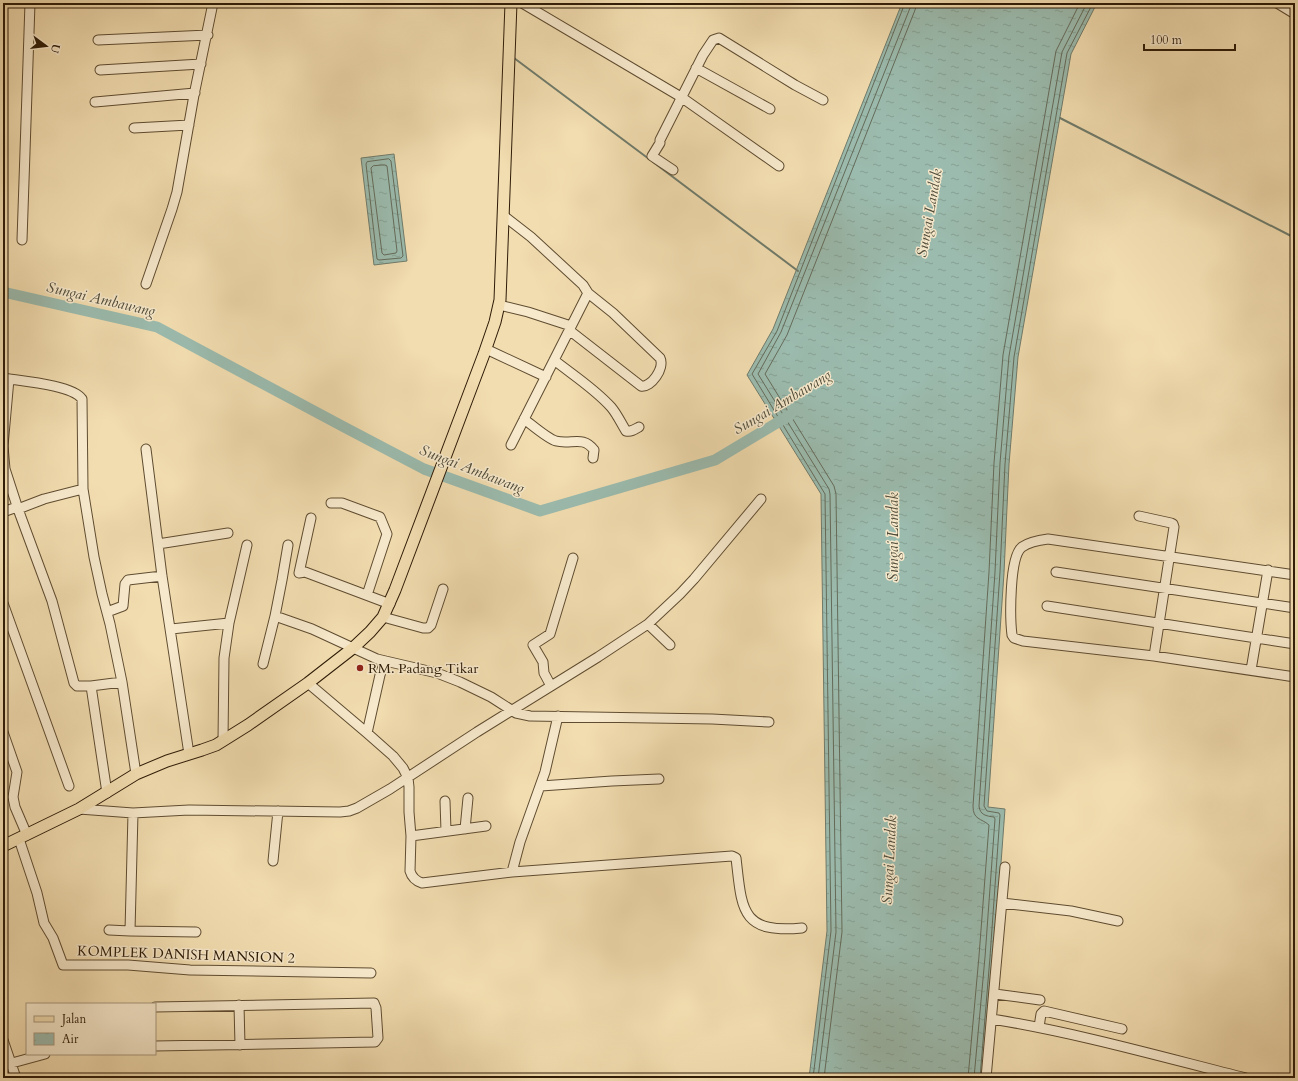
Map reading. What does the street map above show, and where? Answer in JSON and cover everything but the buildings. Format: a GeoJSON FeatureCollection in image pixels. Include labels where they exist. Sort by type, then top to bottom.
{"type":"FeatureCollection","features":[{"type":"Feature","properties":{"kind":"main road"},"geometry":{"type":"LineString","coordinates":[[3,846],[79,809],[136,774],[167,761],[209,748],[248,725],[308,683],[353,648],[383,617],[390,604],[424,518],[486,349],[499,305],[504,216],[511,3]]}},
{"type":"Feature","properties":{"kind":"street"},"geometry":{"type":"LineString","coordinates":[[22,240],[30,3]]}},
{"type":"Feature","properties":{"kind":"street"},"geometry":{"type":"LineString","coordinates":[[146,284],[177,192],[195,93],[214,3]]}},
{"type":"Feature","properties":{"kind":"street"},"geometry":{"type":"LineString","coordinates":[[522,3],[681,97],[779,166]]}},
{"type":"Feature","properties":{"kind":"street"},"geometry":{"type":"LineString","coordinates":[[1277,3],[1295,14]]}},
{"type":"Feature","properties":{"kind":"street"},"geometry":{"type":"LineString","coordinates":[[98,40],[208,35]]}},
{"type":"Feature","properties":{"kind":"street"},"geometry":{"type":"LineString","coordinates":[[673,170],[652,156],[681,97],[712,40],[718,38],[795,85],[823,100]]}},
{"type":"Feature","properties":{"kind":"street"},"geometry":{"type":"LineString","coordinates":[[100,70],[201,64]]}},
{"type":"Feature","properties":{"kind":"street"},"geometry":{"type":"LineString","coordinates":[[696,68],[770,109]]}},
{"type":"Feature","properties":{"kind":"street"},"geometry":{"type":"LineString","coordinates":[[95,102],[195,93]]}},
{"type":"Feature","properties":{"kind":"street"},"geometry":{"type":"LineString","coordinates":[[134,128],[189,125]]}},
{"type":"Feature","properties":{"kind":"street"},"geometry":{"type":"LineString","coordinates":[[499,305],[528,312],[570,328],[641,386],[647,385],[657,375],[662,366],[660,358],[613,313],[588,293],[583,285],[531,237],[504,216]]}},
{"type":"Feature","properties":{"kind":"street"},"geometry":{"type":"LineString","coordinates":[[512,445],[588,293]]}},
{"type":"Feature","properties":{"kind":"street"},"geometry":{"type":"LineString","coordinates":[[486,349],[546,377]]}},
{"type":"Feature","properties":{"kind":"street"},"geometry":{"type":"LineString","coordinates":[[554,360],[602,398],[612,408],[626,431],[634,431],[639,427]]}},
{"type":"Feature","properties":{"kind":"street"},"geometry":{"type":"LineString","coordinates":[[122,682],[91,686],[77,686],[74,684],[52,601],[17,508],[7,474],[3,454],[6,379],[60,387],[80,396],[82,399],[83,489],[94,557],[122,682],[136,774]]}},
{"type":"Feature","properties":{"kind":"street"},"geometry":{"type":"LineString","coordinates":[[524,419],[555,441],[576,441],[587,443],[594,450],[593,458]]}},
{"type":"Feature","properties":{"kind":"street"},"geometry":{"type":"LineString","coordinates":[[146,449],[162,576],[189,754]]}},
{"type":"Feature","properties":{"kind":"street"},"geometry":{"type":"LineString","coordinates":[[3,512],[44,498],[83,489]]}},
{"type":"Feature","properties":{"kind":"street"},"geometry":{"type":"LineString","coordinates":[[79,809],[133,813],[189,810],[349,811],[358,808],[408,778],[512,710],[616,646],[648,624],[694,579],[762,499]]}},
{"type":"Feature","properties":{"kind":"street"},"geometry":{"type":"LineString","coordinates":[[331,503],[342,503],[380,517],[387,534],[367,595]]}},
{"type":"Feature","properties":{"kind":"street"},"geometry":{"type":"LineString","coordinates":[[1139,516],[1173,524],[1174,527],[1154,656]]}},
{"type":"Feature","properties":{"kind":"street"},"geometry":{"type":"LineString","coordinates":[[311,518],[299,573],[305,572],[390,604]]}},
{"type":"Feature","properties":{"kind":"street"},"geometry":{"type":"LineString","coordinates":[[158,544],[228,533]]}},
{"type":"Feature","properties":{"kind":"street"},"geometry":{"type":"LineString","coordinates":[[1295,575],[1048,539],[1032,542],[1022,547],[1017,554],[1011,591],[1012,636],[1023,641],[1154,656],[1295,677]]}},
{"type":"Feature","properties":{"kind":"street"},"geometry":{"type":"LineString","coordinates":[[223,740],[224,658],[229,623],[247,545]]}},
{"type":"Feature","properties":{"kind":"street"},"geometry":{"type":"LineString","coordinates":[[263,664],[275,616],[288,545]]}},
{"type":"Feature","properties":{"kind":"street"},"geometry":{"type":"LineString","coordinates":[[552,686],[544,673],[543,662],[533,645],[550,634],[573,558]]}},
{"type":"Feature","properties":{"kind":"street"},"geometry":{"type":"LineString","coordinates":[[1252,670],[1268,570]]}},
{"type":"Feature","properties":{"kind":"street"},"geometry":{"type":"LineString","coordinates":[[1056,572],[1164,587],[1295,608]]}},
{"type":"Feature","properties":{"kind":"street"},"geometry":{"type":"LineString","coordinates":[[107,612],[124,606],[125,584],[128,580],[162,576]]}},
{"type":"Feature","properties":{"kind":"street"},"geometry":{"type":"LineString","coordinates":[[383,617],[428,628],[431,625],[443,589]]}},
{"type":"Feature","properties":{"kind":"street"},"geometry":{"type":"LineString","coordinates":[[3,603],[69,786]]}},
{"type":"Feature","properties":{"kind":"street"},"geometry":{"type":"LineString","coordinates":[[1047,606],[1295,644]]}},
{"type":"Feature","properties":{"kind":"street"},"geometry":{"type":"LineString","coordinates":[[275,616],[312,629],[368,656],[437,673],[460,682],[491,697],[522,715],[712,719],[769,722]]}},
{"type":"Feature","properties":{"kind":"street"},"geometry":{"type":"LineString","coordinates":[[171,629],[229,623]]}},
{"type":"Feature","properties":{"kind":"street"},"geometry":{"type":"LineString","coordinates":[[648,624],[670,645]]}},
{"type":"Feature","properties":{"kind":"street"},"geometry":{"type":"LineString","coordinates":[[367,733],[380,675],[385,661]]}},
{"type":"Feature","properties":{"kind":"street"},"geometry":{"type":"LineString","coordinates":[[308,683],[398,761],[408,778],[411,836],[410,871],[411,875],[418,882],[422,883],[512,872],[732,856],[736,858],[741,900],[748,916],[755,923],[768,928],[786,930],[802,928]]}},
{"type":"Feature","properties":{"kind":"street"},"geometry":{"type":"LineString","coordinates":[[91,686],[107,793]]}},
{"type":"Feature","properties":{"kind":"street"},"geometry":{"type":"LineString","coordinates":[[512,872],[520,842],[550,755],[558,716]]}},
{"type":"Feature","properties":{"kind":"street"},"geometry":{"type":"LineString","coordinates":[[3,732],[17,772],[13,797],[23,837]]}},
{"type":"Feature","properties":{"kind":"street"},"geometry":{"type":"LineString","coordinates":[[540,786],[659,779]]}},
{"type":"Feature","properties":{"kind":"street"},"geometry":{"type":"LineString","coordinates":[[465,828],[468,798]]}},
{"type":"Feature","properties":{"kind":"street"},"geometry":{"type":"LineString","coordinates":[[445,801],[446,831]]}},
{"type":"Feature","properties":{"kind":"street"},"geometry":{"type":"LineString","coordinates":[[273,861],[278,811]]}},
{"type":"Feature","properties":{"kind":"street"},"geometry":{"type":"LineString","coordinates":[[130,931],[133,813]]}},
{"type":"Feature","properties":{"kind":"street"},"geometry":{"type":"LineString","coordinates":[[411,836],[486,826]]}},
{"type":"Feature","properties":{"kind":"street","name":"KOMPLEK DANISH MANSION 2"},"geometry":{"type":"LineString","coordinates":[[23,837],[44,923],[63,965],[128,965],[190,970],[370,973]]}},
{"type":"Feature","properties":{"kind":"street"},"geometry":{"type":"LineString","coordinates":[[986,1078],[1006,867]]}},
{"type":"Feature","properties":{"kind":"street"},"geometry":{"type":"LineString","coordinates":[[1002,903],[1071,911],[1118,921]]}},
{"type":"Feature","properties":{"kind":"street"},"geometry":{"type":"LineString","coordinates":[[109,930],[196,932]]}},
{"type":"Feature","properties":{"kind":"street"},"geometry":{"type":"LineString","coordinates":[[995,994],[1040,1000]]}},
{"type":"Feature","properties":{"kind":"street"},"geometry":{"type":"LineString","coordinates":[[156,1007],[372,1003],[376,1008],[378,1038],[375,1042],[156,1046]]}},
{"type":"Feature","properties":{"kind":"street"},"geometry":{"type":"LineString","coordinates":[[239,1005],[240,1045]]}},
{"type":"Feature","properties":{"kind":"street"},"geometry":{"type":"LineString","coordinates":[[1039,1028],[1041,1014],[1044,1011],[1122,1029]]}},
{"type":"Feature","properties":{"kind":"street"},"geometry":{"type":"LineString","coordinates":[[992,1019],[1039,1028],[1246,1078]]}},
{"type":"Feature","properties":{"kind":"street"},"geometry":{"type":"LineString","coordinates":[[3,1041],[16,1078]]}},
{"type":"Feature","properties":{"kind":"street"},"geometry":{"type":"LineString","coordinates":[[12,1063],[41,1055]]}},
{"type":"Feature","properties":{"kind":"water","name":"Sungai Landak"},"geometry":{"type":"Polygon","coordinates":[[[902,3],[1097,3],[1071,54],[1018,357],[1009,464],[1004,573],[988,807],[1005,809],[983,1078],[809,1078],[827,931],[821,494],[747,375],[773,329],[902,3]]]}},
{"type":"Feature","properties":{"kind":"water"},"geometry":{"type":"Polygon","coordinates":[[[394,154],[407,261],[374,265],[361,158],[394,154]]]}},
{"type":"Feature","properties":{"kind":"waterway"},"geometry":{"type":"LineString","coordinates":[[514,58],[649,159]]}},
{"type":"Feature","properties":{"kind":"waterway"},"geometry":{"type":"LineString","coordinates":[[1060,118],[1295,238]]}},
{"type":"Feature","properties":{"kind":"waterway"},"geometry":{"type":"LineString","coordinates":[[653,162],[798,271]]}},
{"type":"Feature","properties":{"kind":"waterway","name":"Sungai Ambawang"},"geometry":{"type":"LineString","coordinates":[[3,292],[157,327],[424,469],[540,511],[715,460],[790,415]]}},
{"type":"Feature","properties":{"kind":"place","name":"RM. Padang Tikar"},"geometry":{"type":"Point","coordinates":[360,668]}}]}
